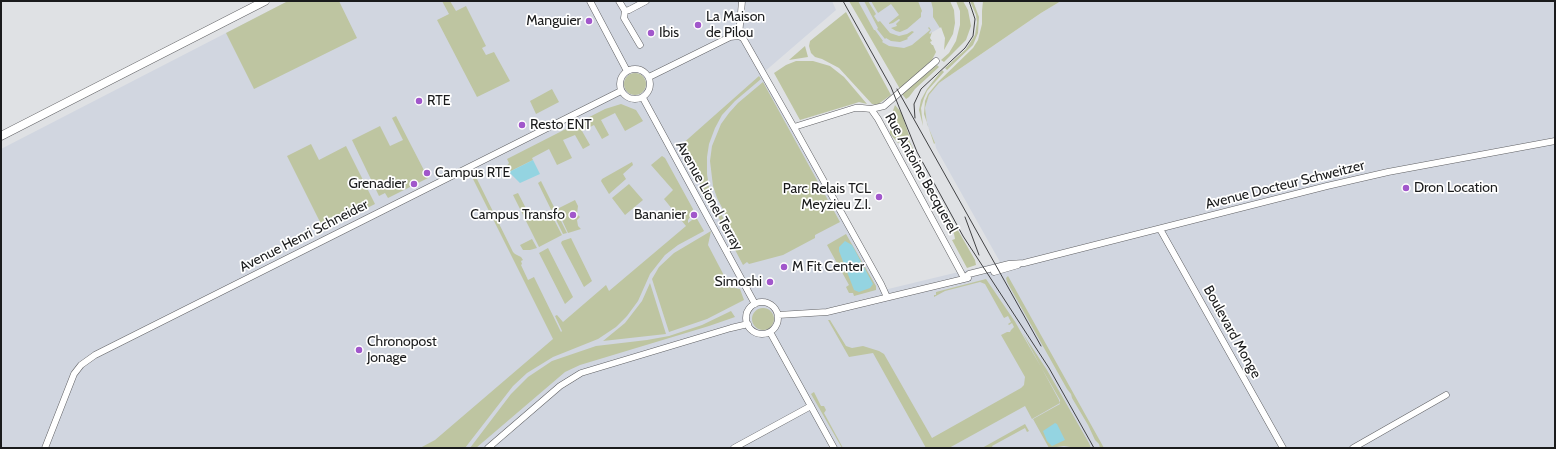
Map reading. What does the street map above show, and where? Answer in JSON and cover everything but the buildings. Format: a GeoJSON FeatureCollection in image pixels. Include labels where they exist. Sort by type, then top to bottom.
{"type":"FeatureCollection","features":[{"type":"Feature","properties":{"kind":"main road"},"geometry":{"type":"LineString","coordinates":[[1,136],[265,1]]}},
{"type":"Feature","properties":{"kind":"street"},"geometry":{"type":"LineString","coordinates":[[590,1],[627,71]]}},
{"type":"Feature","properties":{"kind":"street"},"geometry":{"type":"LineString","coordinates":[[619,1],[625,11],[624,18],[640,45]]}},
{"type":"Feature","properties":{"kind":"street"},"geometry":{"type":"LineString","coordinates":[[625,11],[646,1]]}},
{"type":"Feature","properties":{"kind":"street"},"geometry":{"type":"LineString","coordinates":[[738,36],[742,1]]}},
{"type":"Feature","properties":{"kind":"street"},"geometry":{"type":"LineString","coordinates":[[649,77],[730,37],[738,36],[743,38],[881,284],[886,297]]}},
{"type":"Feature","properties":{"kind":"street"},"geometry":{"type":"LineString","coordinates":[[871,109],[884,106],[936,61]]}},
{"type":"Feature","properties":{"kind":"street"},"geometry":{"type":"LineString","coordinates":[[637,69],[642,70],[649,77],[650,87],[643,98],[633,100],[621,92],[621,78],[627,71],[637,69]]}},
{"type":"Feature","properties":{"kind":"street","name":"Avenue Henri Schneider"},"geometry":{"type":"LineString","coordinates":[[45,448],[74,374],[81,365],[95,355],[621,92]]}},
{"type":"Feature","properties":{"kind":"street","name":"Avenue Lionel Terray"},"geometry":{"type":"LineString","coordinates":[[643,98],[755,304]]}},
{"type":"Feature","properties":{"kind":"street","name":"Rue Antoine Becquerel"},"geometry":{"type":"LineString","coordinates":[[794,127],[855,108],[871,109],[878,119],[964,278]]}},
{"type":"Feature","properties":{"kind":"street","name":"Avenue Docteur Schweitzer"},"geometry":{"type":"LineString","coordinates":[[778,316],[827,312],[964,278],[971,278],[1010,268],[1024,262],[1327,186],[1388,172],[1555,141]]}},
{"type":"Feature","properties":{"kind":"street","name":"Boulevard Monge"},"geometry":{"type":"LineString","coordinates":[[1160,228],[1283,448]]}},
{"type":"Feature","properties":{"kind":"street"},"geometry":{"type":"LineString","coordinates":[[755,304],[769,304],[776,311],[778,316],[777,323],[770,332],[760,334],[755,332],[748,324],[747,315],[751,307],[755,304]]}},
{"type":"Feature","properties":{"kind":"street"},"geometry":{"type":"LineString","coordinates":[[488,448],[560,386],[581,373],[748,324]]}},
{"type":"Feature","properties":{"kind":"street"},"geometry":{"type":"LineString","coordinates":[[770,332],[834,448]]}},
{"type":"Feature","properties":{"kind":"street"},"geometry":{"type":"LineString","coordinates":[[1353,448],[1446,395]]}},
{"type":"Feature","properties":{"kind":"street"},"geometry":{"type":"LineString","coordinates":[[734,448],[811,406]]}},
{"type":"Feature","properties":{"kind":"shaded area"},"geometry":{"type":"Polygon","coordinates":[[[288,1],[832,1],[836,10],[763,73],[884,290],[1000,262],[936,148],[927,124],[925,108],[929,95],[939,83],[1061,1],[1555,1],[1555,448],[1,448],[1,149],[288,1]]]}},
{"type":"Feature","properties":{"kind":"shaded area"},"geometry":{"type":"Polygon","coordinates":[[[854,1],[938,1],[950,22],[931,33],[892,66],[854,1]]]}},
{"type":"Feature","properties":{"kind":"green space"},"geometry":{"type":"Polygon","coordinates":[[[288,1],[339,1],[357,38],[254,89],[226,33],[288,1]]]}},
{"type":"Feature","properties":{"kind":"green space"},"geometry":{"type":"Polygon","coordinates":[[[442,1],[450,1],[456,11],[466,6],[486,46],[482,48],[486,55],[494,52],[510,81],[477,97],[437,20],[449,14],[442,1]]]}},
{"type":"Feature","properties":{"kind":"green space"},"geometry":{"type":"Polygon","coordinates":[[[849,1],[858,1],[874,30],[883,41],[882,42],[889,46],[904,48],[912,45],[930,30],[928,28],[929,27],[931,30],[929,33],[930,34],[932,32],[930,38],[932,41],[930,42],[936,52],[932,60],[900,89],[849,1]]]}},
{"type":"Feature","properties":{"kind":"green space"},"geometry":{"type":"Polygon","coordinates":[[[864,1],[868,1],[876,14],[874,16],[878,22],[880,21],[890,33],[899,36],[912,31],[914,32],[907,38],[908,39],[900,42],[885,39],[877,29],[878,28],[864,1]]]}},
{"type":"Feature","properties":{"kind":"green space"},"geometry":{"type":"Polygon","coordinates":[[[871,1],[918,1],[922,11],[921,17],[907,29],[900,32],[896,31],[891,28],[897,26],[896,24],[900,20],[899,19],[889,24],[899,15],[891,4],[878,13],[871,1]]]}},
{"type":"Feature","properties":{"kind":"green space"},"geometry":{"type":"Polygon","coordinates":[[[931,1],[950,1],[954,10],[955,23],[953,34],[944,50],[945,38],[941,27],[940,28],[933,17],[931,1]]]}},
{"type":"Feature","properties":{"kind":"green space"},"geometry":{"type":"Polygon","coordinates":[[[956,1],[963,1],[968,10],[971,26],[966,40],[944,62],[941,60],[949,53],[956,41],[960,25],[960,11],[956,1]]]}},
{"type":"Feature","properties":{"kind":"green space"},"geometry":{"type":"Polygon","coordinates":[[[970,1],[973,1],[979,17],[978,33],[973,45],[947,70],[945,68],[966,49],[975,35],[977,22],[976,15],[970,1]]]}},
{"type":"Feature","properties":{"kind":"green space"},"geometry":{"type":"Polygon","coordinates":[[[983,1],[1061,1],[939,83],[929,95],[925,108],[927,122],[924,114],[925,101],[928,94],[938,82],[973,48],[978,40],[982,24],[983,1]]]}},
{"type":"Feature","properties":{"kind":"green space"},"geometry":{"type":"Polygon","coordinates":[[[846,12],[891,95],[877,105],[872,104],[839,68],[815,57],[811,53],[809,46],[810,41],[846,12]]]}},
{"type":"Feature","properties":{"kind":"green space"},"geometry":{"type":"Polygon","coordinates":[[[805,46],[808,57],[789,60],[805,46]]]}},
{"type":"Feature","properties":{"kind":"green space"},"geometry":{"type":"Polygon","coordinates":[[[796,61],[813,61],[830,66],[844,77],[867,104],[859,102],[800,120],[774,73],[786,65],[796,61]]]}},
{"type":"Feature","properties":{"kind":"green space"},"geometry":{"type":"Polygon","coordinates":[[[937,65],[939,67],[906,99],[902,94],[937,65]]]}},
{"type":"Feature","properties":{"kind":"green space"},"geometry":{"type":"Polygon","coordinates":[[[942,70],[944,72],[927,91],[924,98],[921,108],[923,126],[919,110],[921,100],[927,89],[942,70]]]}},
{"type":"Feature","properties":{"kind":"green space"},"geometry":{"type":"Polygon","coordinates":[[[631,73],[639,73],[646,80],[646,88],[639,95],[631,95],[624,88],[624,80],[631,73]]]}},
{"type":"Feature","properties":{"kind":"green space"},"geometry":{"type":"Polygon","coordinates":[[[759,76],[761,79],[735,101],[722,115],[709,144],[707,174],[709,187],[724,220],[721,222],[680,146],[759,76]]]}},
{"type":"Feature","properties":{"kind":"green space"},"geometry":{"type":"Polygon","coordinates":[[[763,82],[840,222],[815,235],[815,238],[783,255],[749,264],[747,262],[743,265],[722,225],[729,221],[717,198],[713,186],[710,161],[712,146],[721,124],[738,103],[763,82]]]}},
{"type":"Feature","properties":{"kind":"green space"},"geometry":{"type":"Polygon","coordinates":[[[552,89],[559,102],[536,114],[530,101],[552,89]]]}},
{"type":"Feature","properties":{"kind":"green space"},"geometry":{"type":"Polygon","coordinates":[[[621,104],[636,110],[643,121],[625,131],[615,113],[601,120],[609,135],[602,139],[594,125],[582,131],[590,145],[583,149],[575,135],[563,140],[572,158],[557,165],[549,149],[532,158],[533,160],[509,172],[505,168],[509,163],[507,159],[605,109],[621,104]]]}},
{"type":"Feature","properties":{"kind":"green space"},"geometry":{"type":"Polygon","coordinates":[[[895,105],[901,112],[910,138],[909,140],[915,153],[910,156],[902,140],[898,143],[890,134],[890,119],[895,105]]]}},
{"type":"Feature","properties":{"kind":"green space"},"geometry":{"type":"Polygon","coordinates":[[[396,116],[428,178],[388,198],[385,193],[379,196],[352,140],[380,126],[390,146],[403,140],[392,118],[396,116]]]}},
{"type":"Feature","properties":{"kind":"green space"},"geometry":{"type":"Polygon","coordinates":[[[929,128],[935,143],[934,144],[929,128]]]}},
{"type":"Feature","properties":{"kind":"green space"},"geometry":{"type":"Polygon","coordinates":[[[311,144],[319,160],[346,146],[375,204],[324,230],[287,156],[311,144]]]}},
{"type":"Feature","properties":{"kind":"green space"},"geometry":{"type":"Polygon","coordinates":[[[662,156],[665,158],[693,209],[688,223],[696,217],[704,231],[678,245],[665,255],[650,274],[638,301],[627,316],[616,327],[598,339],[553,357],[527,373],[513,386],[465,448],[420,448],[435,440],[553,339],[472,177],[475,175],[513,252],[523,260],[521,261],[521,265],[528,280],[534,277],[561,332],[562,331],[555,316],[557,315],[563,322],[606,285],[609,291],[686,226],[664,199],[673,190],[651,165],[662,156]]]}},
{"type":"Feature","properties":{"kind":"green space"},"geometry":{"type":"Polygon","coordinates":[[[632,162],[633,165],[623,174],[626,179],[609,194],[601,181],[602,179],[632,162]]]}},
{"type":"Feature","properties":{"kind":"green space"},"geometry":{"type":"Polygon","coordinates":[[[541,181],[567,233],[563,234],[538,183],[541,181]]]}},
{"type":"Feature","properties":{"kind":"green space"},"geometry":{"type":"Polygon","coordinates":[[[629,184],[643,200],[625,215],[612,198],[629,184]]]}},
{"type":"Feature","properties":{"kind":"green space"},"geometry":{"type":"Polygon","coordinates":[[[518,193],[532,220],[550,212],[562,235],[539,247],[513,195],[518,193]]]}},
{"type":"Feature","properties":{"kind":"green space"},"geometry":{"type":"Polygon","coordinates":[[[575,200],[578,206],[577,214],[580,217],[577,220],[578,226],[581,229],[568,233],[557,209],[575,200]]]}},
{"type":"Feature","properties":{"kind":"green space"},"geometry":{"type":"Polygon","coordinates":[[[944,206],[975,260],[976,265],[967,268],[952,240],[955,239],[954,234],[940,208],[944,206]]]}},
{"type":"Feature","properties":{"kind":"green space"},"geometry":{"type":"Polygon","coordinates":[[[711,231],[708,245],[730,287],[740,289],[744,300],[707,319],[669,332],[652,279],[659,267],[674,253],[711,231]]]}},
{"type":"Feature","properties":{"kind":"green space"},"geometry":{"type":"Polygon","coordinates":[[[846,234],[876,286],[876,290],[854,296],[853,293],[849,293],[846,287],[849,285],[827,245],[846,234]]]}},
{"type":"Feature","properties":{"kind":"green space"},"geometry":{"type":"Polygon","coordinates":[[[571,238],[592,281],[584,287],[561,243],[562,241],[571,238]]]}},
{"type":"Feature","properties":{"kind":"green space"},"geometry":{"type":"Polygon","coordinates":[[[532,239],[537,248],[523,250],[520,245],[532,239]]]}},
{"type":"Feature","properties":{"kind":"green space"},"geometry":{"type":"Polygon","coordinates":[[[548,248],[573,297],[565,304],[539,253],[548,248]]]}},
{"type":"Feature","properties":{"kind":"green space"},"geometry":{"type":"Polygon","coordinates":[[[1008,276],[1104,448],[1100,448],[1099,444],[1095,440],[1071,394],[1007,282],[1006,278],[1008,276]]]}},
{"type":"Feature","properties":{"kind":"green space"},"geometry":{"type":"Polygon","coordinates":[[[986,279],[1022,332],[1060,403],[1032,419],[1025,406],[949,448],[926,448],[873,353],[849,357],[828,320],[830,320],[846,346],[852,348],[863,346],[884,354],[932,438],[1024,385],[1025,377],[1001,335],[1010,332],[1014,327],[1012,323],[1009,325],[1008,324],[1011,322],[1008,316],[1004,318],[985,284],[980,282],[945,291],[934,297],[936,292],[986,279]]]}},
{"type":"Feature","properties":{"kind":"green space"},"geometry":{"type":"Polygon","coordinates":[[[650,283],[666,334],[603,341],[625,323],[642,301],[650,283]]]}},
{"type":"Feature","properties":{"kind":"green space"},"geometry":{"type":"Polygon","coordinates":[[[759,308],[767,308],[774,315],[774,323],[767,330],[759,330],[752,323],[752,315],[759,308]]]}},
{"type":"Feature","properties":{"kind":"green space"},"geometry":{"type":"Polygon","coordinates":[[[731,311],[735,317],[580,365],[565,372],[476,448],[470,448],[511,394],[528,377],[552,361],[596,346],[669,336],[702,325],[731,311]]]}},
{"type":"Feature","properties":{"kind":"green space"},"geometry":{"type":"Polygon","coordinates":[[[1014,320],[1047,370],[1091,448],[1064,446],[1049,448],[1033,419],[1060,404],[1060,400],[1014,320]]]}},
{"type":"Feature","properties":{"kind":"green space"},"geometry":{"type":"Polygon","coordinates":[[[814,392],[821,406],[824,406],[826,410],[824,413],[843,448],[811,394],[814,392]]]}},
{"type":"Feature","properties":{"kind":"green space"},"geometry":{"type":"Polygon","coordinates":[[[1025,424],[1029,431],[1027,432],[1025,428],[992,446],[993,448],[982,448],[1025,424]]]}},
{"type":"Feature","properties":{"kind":"water"},"geometry":{"type":"Polygon","coordinates":[[[533,160],[540,174],[520,183],[509,172],[533,160]]]}},
{"type":"Feature","properties":{"kind":"water"},"geometry":{"type":"Polygon","coordinates":[[[845,241],[852,245],[873,284],[870,288],[859,292],[854,290],[839,251],[839,247],[845,241]]]}},
{"type":"Feature","properties":{"kind":"water"},"geometry":{"type":"Polygon","coordinates":[[[1055,423],[1057,424],[1065,440],[1052,446],[1047,441],[1043,431],[1055,423]]]}},
{"type":"Feature","properties":{"kind":"tram line"},"geometry":{"type":"LineString","coordinates":[[843,1],[891,87],[917,152],[963,236],[1049,368],[1094,448]]}},
{"type":"Feature","properties":{"kind":"tram line"},"geometry":{"type":"LineString","coordinates":[[915,118],[914,104],[921,89],[965,48],[973,36],[975,19],[969,1]]}},
{"type":"Feature","properties":{"kind":"tram line"},"geometry":{"type":"LineString","coordinates":[[897,89],[1041,346]]}},
{"type":"Feature","properties":{"kind":"tram line"},"geometry":{"type":"LineString","coordinates":[[965,217],[979,255]]}},
{"type":"Feature","properties":{"kind":"place","name":"Manguier"},"geometry":{"type":"Point","coordinates":[589,21]}},
{"type":"Feature","properties":{"kind":"place","name":"La Maison de Pilou"},"geometry":{"type":"Point","coordinates":[698,25]}},
{"type":"Feature","properties":{"kind":"place","name":"Ibis"},"geometry":{"type":"Point","coordinates":[651,33]}},
{"type":"Feature","properties":{"kind":"place","name":"RTE"},"geometry":{"type":"Point","coordinates":[419,101]}},
{"type":"Feature","properties":{"kind":"place","name":"Resto ENT"},"geometry":{"type":"Point","coordinates":[522,125]}},
{"type":"Feature","properties":{"kind":"place","name":"Campus RTE"},"geometry":{"type":"Point","coordinates":[427,173]}},
{"type":"Feature","properties":{"kind":"place","name":"Grenadier"},"geometry":{"type":"Point","coordinates":[414,184]}},
{"type":"Feature","properties":{"kind":"place","name":"Dron Location"},"geometry":{"type":"Point","coordinates":[1406,188]}},
{"type":"Feature","properties":{"kind":"place","name":"Parc Relais TCL Meyzieu Z.I."},"geometry":{"type":"Point","coordinates":[879,197]}},
{"type":"Feature","properties":{"kind":"place","name":"Campus Transfo"},"geometry":{"type":"Point","coordinates":[573,215]}},
{"type":"Feature","properties":{"kind":"place","name":"Bananier"},"geometry":{"type":"Point","coordinates":[694,215]}},
{"type":"Feature","properties":{"kind":"place","name":"M Fit Center"},"geometry":{"type":"Point","coordinates":[784,267]}},
{"type":"Feature","properties":{"kind":"place","name":"Simoshi"},"geometry":{"type":"Point","coordinates":[770,282]}},
{"type":"Feature","properties":{"kind":"place","name":"Chronopost Jonage"},"geometry":{"type":"Point","coordinates":[359,350]}}]}
